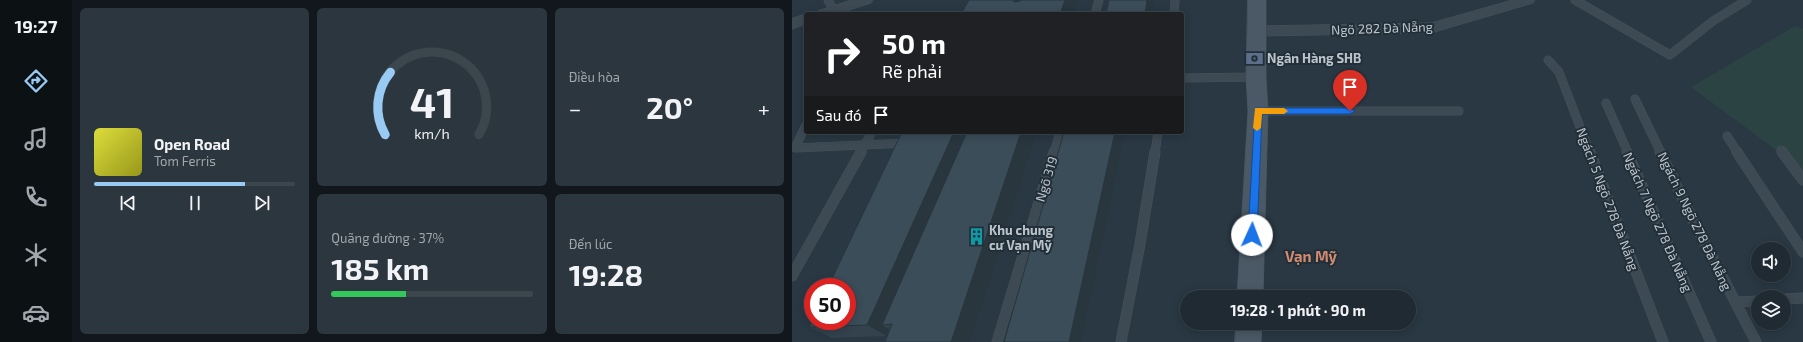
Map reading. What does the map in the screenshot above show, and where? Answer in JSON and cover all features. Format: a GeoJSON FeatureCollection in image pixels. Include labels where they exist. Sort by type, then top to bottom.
{"type":"FeatureCollection","features":[{"type":"Feature","properties":{"kind":"main road"},"geometry":{"type":"LineString","coordinates":[[1250,290],[1258,111],[1256,77],[1258,31],[1257,0]]}},
{"type":"Feature","properties":{"kind":"main road"},"geometry":{"type":"LineString","coordinates":[[1248,342],[1249,330]]}},
{"type":"Feature","properties":{"kind":"street"},"geometry":{"type":"LineString","coordinates":[[828,8],[866,0]]}},
{"type":"Feature","properties":{"kind":"street","name":"Ngõ 282 Đà Nẵng"},"geometry":{"type":"LineString","coordinates":[[1258,31],[1431,28],[1528,0]]}},
{"type":"Feature","properties":{"kind":"street"},"geometry":{"type":"LineString","coordinates":[[792,24],[804,21]]}},
{"type":"Feature","properties":{"kind":"lane"},"geometry":{"type":"LineString","coordinates":[[1096,12],[1099,0]]}},
{"type":"Feature","properties":{"kind":"lane"},"geometry":{"type":"LineString","coordinates":[[1174,12],[1175,0]]}},
{"type":"Feature","properties":{"kind":"lane"},"geometry":{"type":"LineString","coordinates":[[1575,0],[1670,55],[1713,20],[1747,0]]}},
{"type":"Feature","properties":{"kind":"lane","name":"Ngách 5 Ngõ 278 Đà Nẵng"},"geometry":{"type":"LineString","coordinates":[[1548,60],[1559,72],[1663,342]]}},
{"type":"Feature","properties":{"kind":"lane"},"geometry":{"type":"LineString","coordinates":[[1184,78],[1256,77]]}},
{"type":"Feature","properties":{"kind":"lane","name":"Ngách 9 Ngõ 278 Đà Nẵng"},"geometry":{"type":"LineString","coordinates":[[1635,99],[1756,342]]}},
{"type":"Feature","properties":{"kind":"lane","name":"Ngách 7 Ngõ 278 Đà Nẵng"},"geometry":{"type":"LineString","coordinates":[[1606,103],[1711,342]]}},
{"type":"Feature","properties":{"kind":"lane"},"geometry":{"type":"LineString","coordinates":[[1258,111],[1459,111]]}},
{"type":"Feature","properties":{"kind":"lane"},"geometry":{"type":"LineString","coordinates":[[804,129],[795,148],[920,142]]}},
{"type":"Feature","properties":{"kind":"lane"},"geometry":{"type":"LineString","coordinates":[[792,276],[871,134]]}},
{"type":"Feature","properties":{"kind":"lane","name":"Ngõ 319"},"geometry":{"type":"LineString","coordinates":[[997,342],[1059,134]]}},
{"type":"Feature","properties":{"kind":"lane"},"geometry":{"type":"LineString","coordinates":[[1121,342],[1140,244],[1158,134]]}},
{"type":"Feature","properties":{"kind":"lane"},"geometry":{"type":"LineString","coordinates":[[1727,136],[1803,252]]}},
{"type":"Feature","properties":{"kind":"lane"},"geometry":{"type":"LineString","coordinates":[[1781,150],[1803,180]]}},
{"type":"Feature","properties":{"kind":"lane"},"geometry":{"type":"LineString","coordinates":[[1791,299],[1803,298]]}},
{"type":"Feature","properties":{"kind":"lane"},"geometry":{"type":"LineString","coordinates":[[1735,302],[1751,301]]}},
{"type":"Feature","properties":{"kind":"green space"},"geometry":{"type":"Polygon","coordinates":[[[1795,26],[1803,29],[1803,170],[1691,87],[1795,26]]]}},
{"type":"Feature","properties":{"kind":"building"},"geometry":{"type":"Polygon","coordinates":[[[969,0],[1013,0],[1014,2],[1021,0],[1065,0],[1061,12],[962,12],[969,0]]]}},
{"type":"Feature","properties":{"kind":"building"},"geometry":{"type":"Polygon","coordinates":[[[1109,0],[1147,0],[1145,12],[1106,12],[1109,0]]]}},
{"type":"Feature","properties":{"kind":"building"},"geometry":{"type":"Polygon","coordinates":[[[901,134],[953,134],[867,325],[856,325],[856,278],[832,278],[901,134]]]}},
{"type":"Feature","properties":{"kind":"building"},"geometry":{"type":"Polygon","coordinates":[[[966,134],[1020,134],[951,342],[885,342],[892,324],[882,325],[966,134]]]}},
{"type":"Feature","properties":{"kind":"building","name":"Khu chung cư Vạn Mỹ"},"geometry":{"type":"Polygon","coordinates":[[[1063,134],[1115,134],[1069,342],[1004,342],[1063,134]]]}},
{"type":"Feature","properties":{"kind":"slow traffic"},"geometry":{"type":"LineString","coordinates":[[1257,128],[1258,111],[1284,111]]}},
{"type":"Feature","properties":{"kind":"place","name":"Ngân Hàng SHB"},"geometry":{"type":"Point","coordinates":[1254,58]}},
{"type":"Feature","properties":{"kind":"place","name":"Khu chung cư Vạn Mỹ"},"geometry":{"type":"Point","coordinates":[976,237]}},
{"type":"Feature","properties":{"kind":"district","name":"Vạn Mỹ"},"geometry":{"type":"Point","coordinates":[1311,256]}},
{"type":"Feature","properties":{"kind":"route"},"geometry":{"type":"LineString","coordinates":[[1252,235],[1258,111],[1350,111]]}}]}
